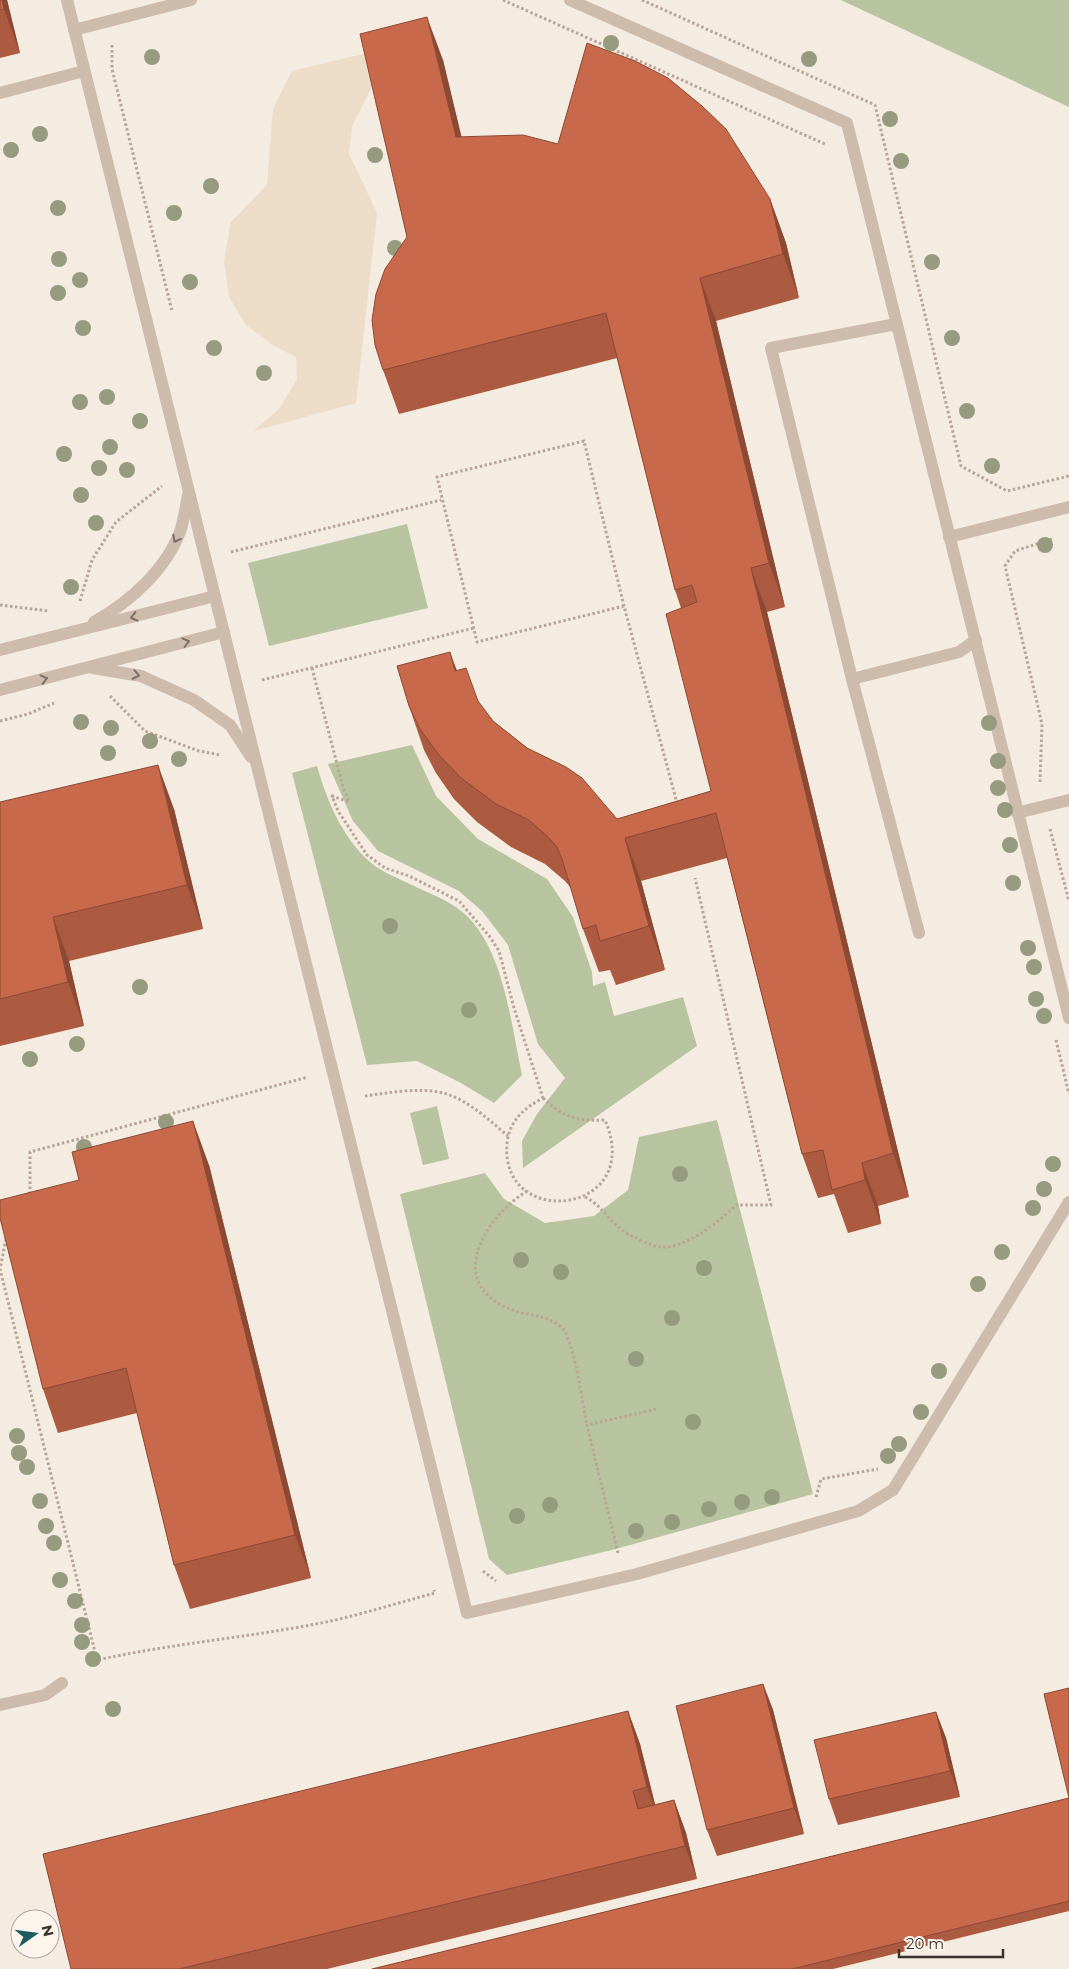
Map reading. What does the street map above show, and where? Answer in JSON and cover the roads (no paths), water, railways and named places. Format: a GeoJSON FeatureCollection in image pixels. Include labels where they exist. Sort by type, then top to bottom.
{"type":"FeatureCollection","features":[{"type":"Feature","properties":{"kind":"lane"},"geometry":{"type":"LineString","coordinates":[[67,0],[467,1613],[637,1574],[858,1511],[893,1490],[1069,1202]]}},
{"type":"Feature","properties":{"kind":"lane"},"geometry":{"type":"LineString","coordinates":[[74,30],[191,0]]}},
{"type":"Feature","properties":{"kind":"lane"},"geometry":{"type":"LineString","coordinates":[[570,0],[847,123],[1069,1018]]}},
{"type":"Feature","properties":{"kind":"lane"},"geometry":{"type":"LineString","coordinates":[[0,93],[84,70]]}},
{"type":"Feature","properties":{"kind":"lane"},"geometry":{"type":"LineString","coordinates":[[896,324],[771,348],[852,679],[919,933]]}},
{"type":"Feature","properties":{"kind":"lane"},"geometry":{"type":"LineString","coordinates":[[78,630],[113,611],[141,588],[163,562],[180,530],[189,492]]}},
{"type":"Feature","properties":{"kind":"lane"},"geometry":{"type":"LineString","coordinates":[[949,538],[1069,507]]}},
{"type":"Feature","properties":{"kind":"lane"},"geometry":{"type":"LineString","coordinates":[[0,650],[215,596]]}},
{"type":"Feature","properties":{"kind":"lane"},"geometry":{"type":"LineString","coordinates":[[0,690],[224,632]]}},
{"type":"Feature","properties":{"kind":"lane"},"geometry":{"type":"LineString","coordinates":[[852,679],[959,652],[976,640]]}},
{"type":"Feature","properties":{"kind":"lane"},"geometry":{"type":"LineString","coordinates":[[88,668],[140,676],[194,700],[230,724],[257,766]]}},
{"type":"Feature","properties":{"kind":"lane"},"geometry":{"type":"LineString","coordinates":[[1017,813],[1069,800]]}},
{"type":"Feature","properties":{"kind":"lane"},"geometry":{"type":"LineString","coordinates":[[0,1705],[45,1695],[62,1683]]}}]}
